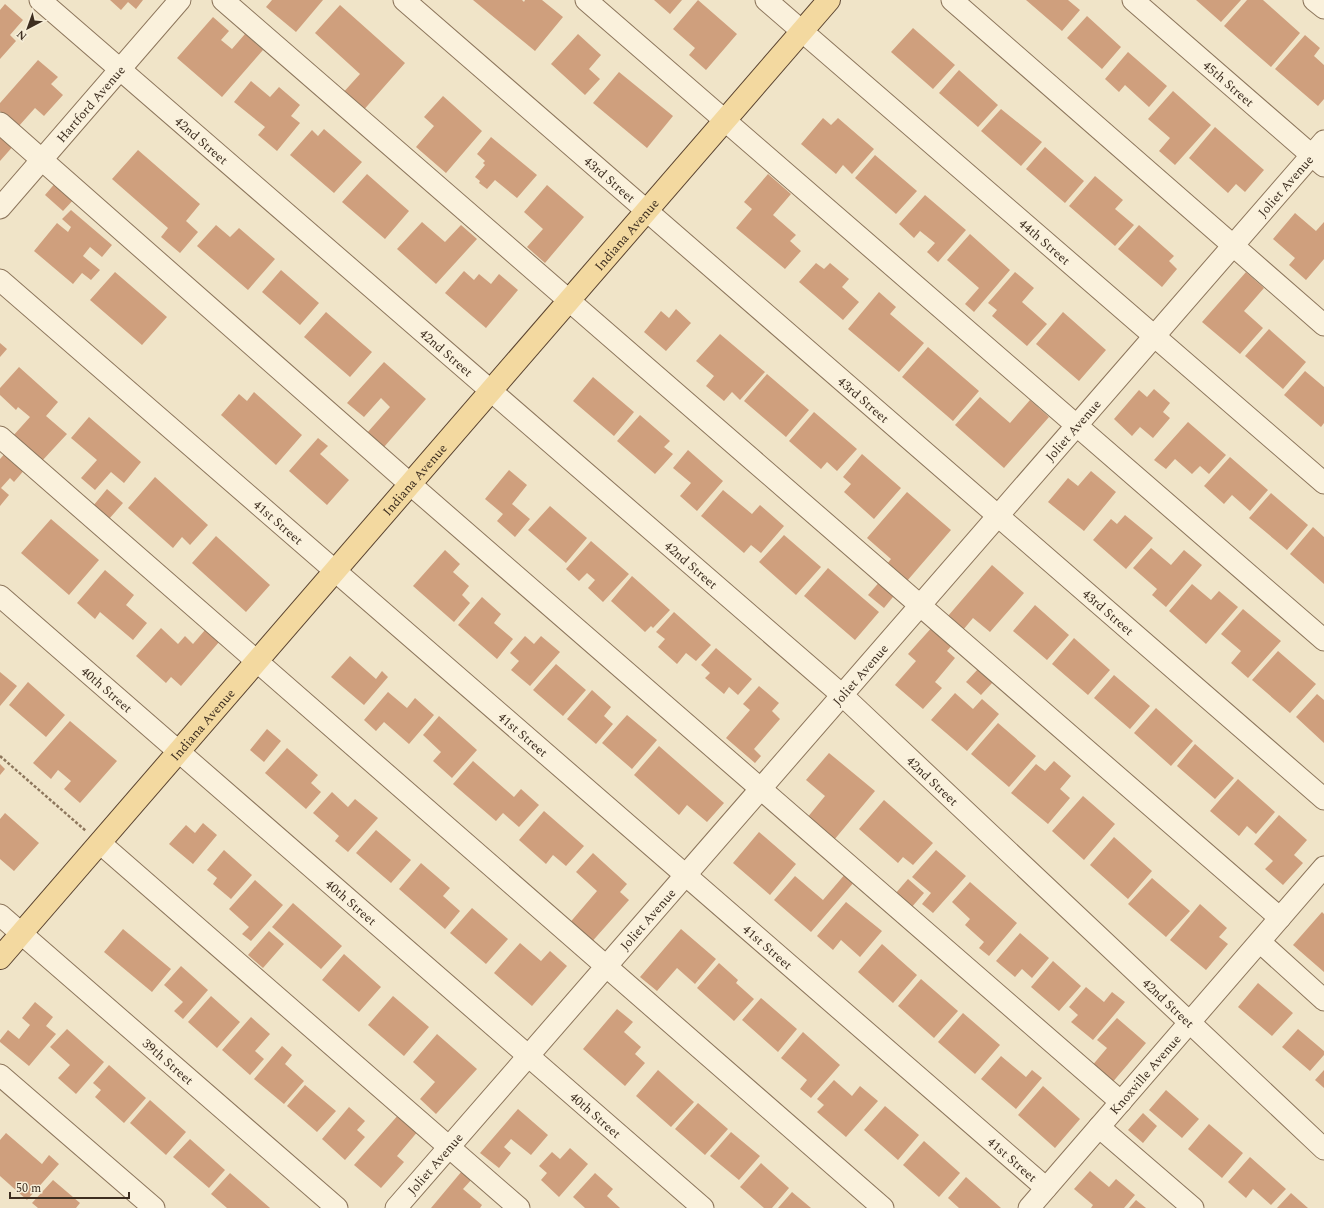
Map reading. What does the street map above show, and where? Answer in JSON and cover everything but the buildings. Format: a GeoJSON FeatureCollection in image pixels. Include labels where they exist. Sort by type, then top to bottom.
{"type":"FeatureCollection","features":[{"type":"Feature","properties":{"kind":"main road","name":"Indiana Avenue"},"geometry":{"type":"LineString","coordinates":[[0,958],[829,0]]}},
{"type":"Feature","properties":{"kind":"street","name":"42nd Street"},"geometry":{"type":"LineString","coordinates":[[40,0],[842,695],[1324,1149]]}},
{"type":"Feature","properties":{"kind":"street","name":"Hartford Avenue"},"geometry":{"type":"LineString","coordinates":[[0,208],[180,0]]}},
{"type":"Feature","properties":{"kind":"street"},"geometry":{"type":"LineString","coordinates":[[223,0],[1280,918]]}},
{"type":"Feature","properties":{"kind":"street","name":"43rd Street"},"geometry":{"type":"LineString","coordinates":[[404,0],[1324,799]]}},
{"type":"Feature","properties":{"kind":"street"},"geometry":{"type":"LineString","coordinates":[[586,0],[1324,640]]}},
{"type":"Feature","properties":{"kind":"street","name":"44th Street"},"geometry":{"type":"LineString","coordinates":[[766,0],[1324,483]]}},
{"type":"Feature","properties":{"kind":"street"},"geometry":{"type":"LineString","coordinates":[[952,0],[1324,325]]}},
{"type":"Feature","properties":{"kind":"street","name":"45th Street"},"geometry":{"type":"LineString","coordinates":[[1133,0],[1320,154]]}},
{"type":"Feature","properties":{"kind":"street"},"geometry":{"type":"LineString","coordinates":[[1314,0],[1324,8]]}},
{"type":"Feature","properties":{"kind":"street"},"geometry":{"type":"LineString","coordinates":[[0,123],[410,484],[1120,1102]]}},
{"type":"Feature","properties":{"kind":"street","name":"Joliet Avenue"},"geometry":{"type":"LineString","coordinates":[[396,1208],[1154,336],[1233,246],[1320,154]]}},
{"type":"Feature","properties":{"kind":"street","name":"41st Street"},"geometry":{"type":"LineString","coordinates":[[0,280],[1046,1188]]}},
{"type":"Feature","properties":{"kind":"street"},"geometry":{"type":"LineString","coordinates":[[0,437],[883,1208]]}},
{"type":"Feature","properties":{"kind":"street","name":"40th Street"},"geometry":{"type":"LineString","coordinates":[[0,596],[703,1208]]}},
{"type":"Feature","properties":{"kind":"street"},"geometry":{"type":"LineString","coordinates":[[100,842],[519,1208]]}},
{"type":"Feature","properties":{"kind":"street","name":"Knoxville Avenue"},"geometry":{"type":"LineString","coordinates":[[1029,1208],[1324,867]]}},
{"type":"Feature","properties":{"kind":"street","name":"39th Street"},"geometry":{"type":"LineString","coordinates":[[0,915],[337,1208]]}},
{"type":"Feature","properties":{"kind":"street"},"geometry":{"type":"LineString","coordinates":[[1260,942],[1324,1000]]}},
{"type":"Feature","properties":{"kind":"street"},"geometry":{"type":"LineString","coordinates":[[0,1074],[154,1208]]}},
{"type":"Feature","properties":{"kind":"street"},"geometry":{"type":"LineString","coordinates":[[1099,1127],[1193,1208]]}},
{"type":"Feature","properties":{"kind":"path"},"geometry":{"type":"LineString","coordinates":[[0,756],[100,842]]}}]}
